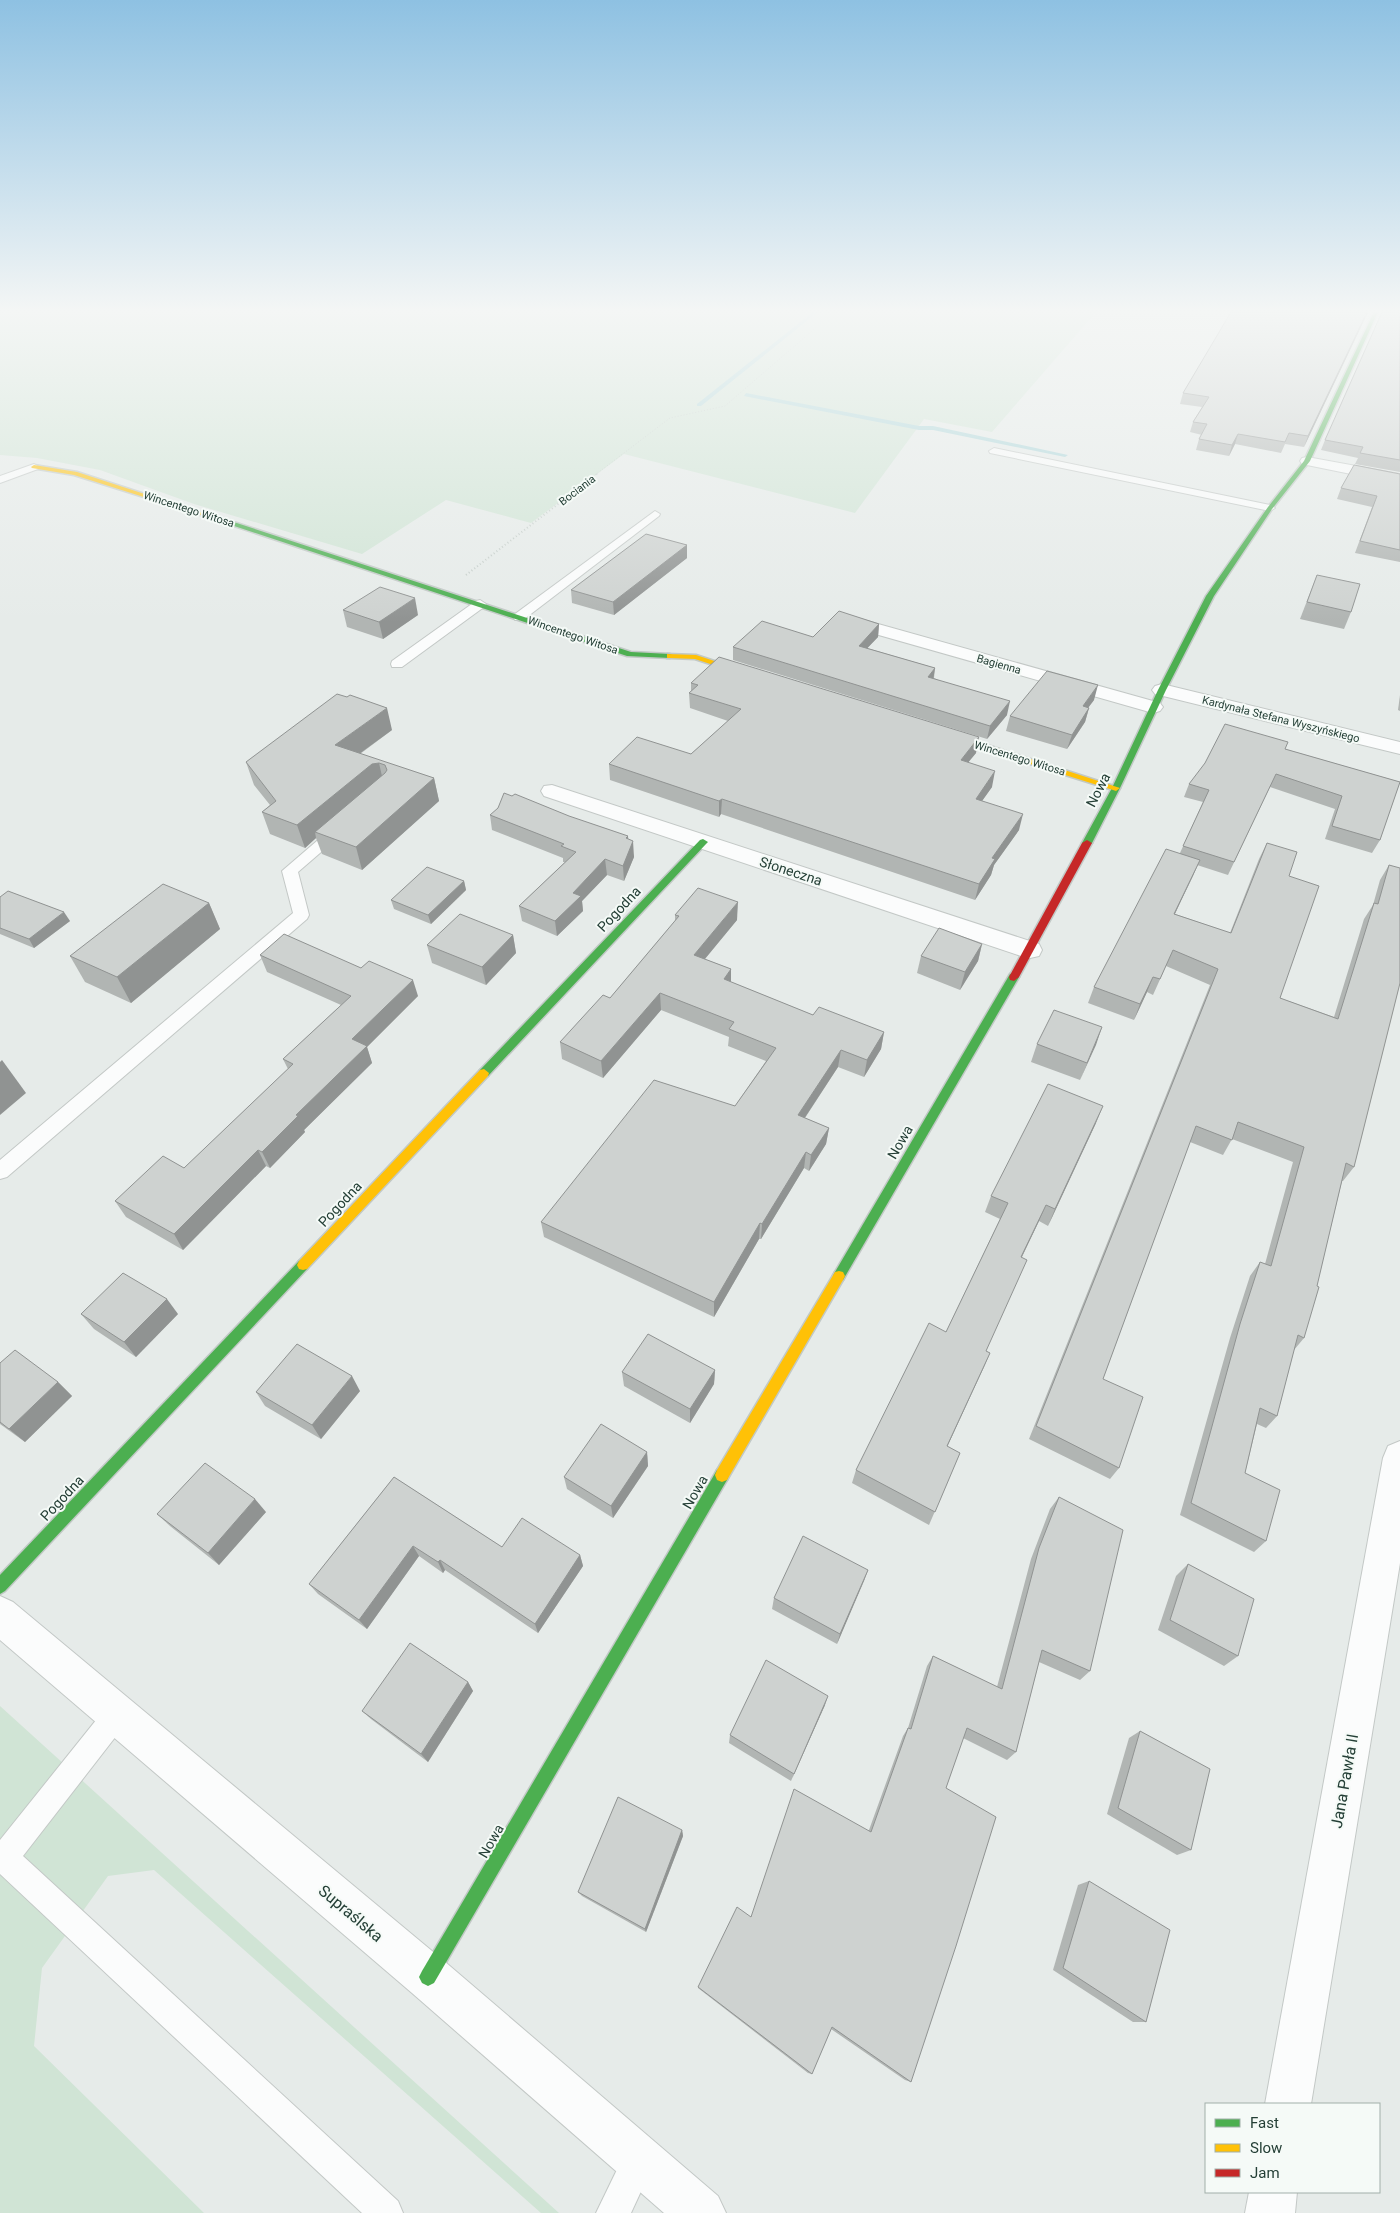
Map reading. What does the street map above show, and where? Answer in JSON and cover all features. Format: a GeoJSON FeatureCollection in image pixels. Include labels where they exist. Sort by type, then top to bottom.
{"type":"FeatureCollection","features":[{"type":"Feature","properties":{"kind":"street","name":"Nowa"},"geometry":{"type":"LineString","coordinates":[[428,1977],[1030,950],[1116,788],[1158,698],[1210,596],[1270,508],[1307,461],[1328,415]]}},
{"type":"Feature","properties":{"kind":"street"},"geometry":{"type":"LineString","coordinates":[[1307,461],[1400,479]]}},
{"type":"Feature","properties":{"kind":"street","name":"Wincentego Witosa"},"geometry":{"type":"LineString","coordinates":[[34,467],[75,473],[630,654],[696,657],[763,678]]}},
{"type":"Feature","properties":{"kind":"street","name":"Bagienna"},"geometry":{"type":"LineString","coordinates":[[846,620],[1158,698]]}},
{"type":"Feature","properties":{"kind":"street","name":"Kardynała Stefana Wyszyńskiego"},"geometry":{"type":"LineString","coordinates":[[1158,698],[1400,748]]}},
{"type":"Feature","properties":{"kind":"street","name":"Wincentego Witosa"},"geometry":{"type":"LineString","coordinates":[[925,728],[1116,788]]}},
{"type":"Feature","properties":{"kind":"street","name":"Słoneczna"},"geometry":{"type":"LineString","coordinates":[[552,791],[1030,950]]}},
{"type":"Feature","properties":{"kind":"street","name":"Pogodna"},"geometry":{"type":"LineString","coordinates":[[0,1586],[703,842]]}},
{"type":"Feature","properties":{"kind":"street","name":"Jana Pawła II"},"geometry":{"type":"LineString","coordinates":[[1288,2103],[1400,1458]]}},
{"type":"Feature","properties":{"kind":"street","name":"Supraślska"},"geometry":{"type":"LineString","coordinates":[[0,1615],[118,1713],[315,1884],[428,1977],[701,2213]]}},
{"type":"Feature","properties":{"kind":"street"},"geometry":{"type":"LineString","coordinates":[[1270,2213],[1273,2193]]}},
{"type":"Feature","properties":{"kind":"lane"},"geometry":{"type":"LineString","coordinates":[[994,451],[1270,508]]}},
{"type":"Feature","properties":{"kind":"lane"},"geometry":{"type":"LineString","coordinates":[[0,480],[34,467]]}},
{"type":"Feature","properties":{"kind":"lane"},"geometry":{"type":"LineString","coordinates":[[519,617],[655,514]]}},
{"type":"Feature","properties":{"kind":"lane"},"geometry":{"type":"LineString","coordinates":[[397,664],[480,604]]}},
{"type":"Feature","properties":{"kind":"lane"},"geometry":{"type":"LineString","coordinates":[[0,1171],[301,915],[290,871],[348,822]]}},
{"type":"Feature","properties":{"kind":"lane"},"geometry":{"type":"LineString","coordinates":[[118,1713],[2,1861],[386,2213]]}},
{"type":"Feature","properties":{"kind":"lane"},"geometry":{"type":"LineString","coordinates":[[612,2213],[640,2160]]}},
{"type":"Feature","properties":{"kind":"path","name":"Bociania"},"geometry":{"type":"LineString","coordinates":[[444,592],[670,418],[682,415]]}},
{"type":"Feature","properties":{"kind":"green space"},"geometry":{"type":"Polygon","coordinates":[[[0,415],[1006,415],[992,432],[924,419],[855,513],[624,454],[531,523],[446,500],[362,554],[194,504],[100,470],[37,458],[0,455],[0,415]]]}},
{"type":"Feature","properties":{"kind":"green space"},"geometry":{"type":"Polygon","coordinates":[[[0,1706],[559,2213],[541,2213],[154,1870],[108,1876],[42,1968],[34,2046],[204,2213],[0,2213],[0,1706]]]}},
{"type":"Feature","properties":{"kind":"building"},"geometry":{"type":"Polygon","coordinates":[[[1197,415],[1318,415],[1308,436],[1289,433],[1285,442],[1238,434],[1232,445],[1199,439],[1207,424],[1193,422],[1197,415]]]}},
{"type":"Feature","properties":{"kind":"building"},"geometry":{"type":"Polygon","coordinates":[[[1336,415],[1400,415],[1400,460],[1360,453],[1363,447],[1325,440],[1336,415]]]}},
{"type":"Feature","properties":{"kind":"building"},"geometry":{"type":"Polygon","coordinates":[[[1354,465],[1400,474],[1400,550],[1360,541],[1377,496],[1341,488],[1354,465]]]}},
{"type":"Feature","properties":{"kind":"building"},"geometry":{"type":"Polygon","coordinates":[[[646,534],[687,545],[613,602],[571,590],[646,534]]]}},
{"type":"Feature","properties":{"kind":"building"},"geometry":{"type":"Polygon","coordinates":[[[1317,575],[1360,584],[1351,612],[1307,602],[1317,575]]]}},
{"type":"Feature","properties":{"kind":"building"},"geometry":{"type":"Polygon","coordinates":[[[380,587],[415,598],[379,622],[343,610],[380,587]]]}},
{"type":"Feature","properties":{"kind":"building"},"geometry":{"type":"Polygon","coordinates":[[[839,611],[879,624],[859,646],[935,668],[928,677],[1010,701],[990,726],[733,647],[762,621],[813,637],[839,611]]]}},
{"type":"Feature","properties":{"kind":"building"},"geometry":{"type":"Polygon","coordinates":[[[719,657],[979,737],[961,760],[995,771],[976,799],[1023,814],[992,858],[995,859],[979,884],[722,799],[719,801],[609,764],[637,737],[691,754],[741,709],[689,693],[698,685],[691,683],[719,657]]]}},
{"type":"Feature","properties":{"kind":"building"},"geometry":{"type":"Polygon","coordinates":[[[1047,671],[1098,685],[1083,706],[1089,708],[1072,735],[1010,716],[1047,671]]]}},
{"type":"Feature","properties":{"kind":"building"},"geometry":{"type":"Polygon","coordinates":[[[337,694],[347,697],[350,695],[387,708],[335,745],[434,778],[356,847],[315,832],[385,773],[387,770],[385,765],[379,763],[372,764],[297,825],[262,812],[276,801],[246,762],[337,694]]]}},
{"type":"Feature","properties":{"kind":"building"},"geometry":{"type":"Polygon","coordinates":[[[1225,724],[1288,742],[1285,749],[1400,782],[1380,840],[1332,826],[1342,796],[1276,774],[1234,862],[1183,846],[1209,790],[1189,784],[1205,763],[1225,724]]]}},
{"type":"Feature","properties":{"kind":"building"},"geometry":{"type":"Polygon","coordinates":[[[504,793],[512,796],[515,794],[569,816],[628,836],[626,838],[633,841],[623,866],[605,859],[573,893],[581,896],[555,921],[519,906],[576,852],[561,846],[564,844],[490,815],[498,808],[504,793]]]}},
{"type":"Feature","properties":{"kind":"building"},"geometry":{"type":"Polygon","coordinates":[[[1267,843],[1297,852],[1289,876],[1319,886],[1280,998],[1338,1019],[1374,903],[1378,904],[1389,865],[1400,868],[1400,983],[1354,1167],[1346,1163],[1317,1286],[1319,1287],[1304,1338],[1298,1335],[1277,1416],[1260,1408],[1245,1473],[1280,1490],[1266,1541],[1191,1503],[1240,1324],[1260,1262],[1271,1266],[1304,1147],[1238,1122],[1232,1140],[1196,1126],[1103,1379],[1143,1397],[1119,1468],[1036,1426],[1218,969],[1173,950],[1160,979],[1153,977],[1140,1004],[1094,987],[1166,849],[1200,860],[1174,914],[1231,933],[1267,843]]]}},
{"type":"Feature","properties":{"kind":"building"},"geometry":{"type":"Polygon","coordinates":[[[427,867],[464,881],[428,915],[391,900],[427,867]]]}},
{"type":"Feature","properties":{"kind":"building"},"geometry":{"type":"Polygon","coordinates":[[[163,884],[209,903],[117,977],[70,956],[163,884]]]}},
{"type":"Feature","properties":{"kind":"building"},"geometry":{"type":"Polygon","coordinates":[[[698,888],[738,902],[694,955],[731,969],[724,979],[813,1015],[819,1007],[884,1032],[867,1060],[841,1050],[798,1115],[829,1128],[811,1155],[806,1152],[762,1224],[760,1223],[714,1302],[541,1222],[654,1080],[735,1106],[776,1048],[729,1029],[734,1022],[660,993],[601,1061],[560,1042],[603,995],[610,998],[679,916],[675,915],[698,888]]]}},
{"type":"Feature","properties":{"kind":"building"},"geometry":{"type":"Polygon","coordinates":[[[8,891],[64,912],[29,939],[0,928],[0,897],[8,891]]]}},
{"type":"Feature","properties":{"kind":"building"},"geometry":{"type":"Polygon","coordinates":[[[460,914],[513,935],[482,967],[427,945],[460,914]]]}},
{"type":"Feature","properties":{"kind":"building"},"geometry":{"type":"Polygon","coordinates":[[[939,928],[982,944],[965,972],[921,956],[939,928]]]}},
{"type":"Feature","properties":{"kind":"building"},"geometry":{"type":"Polygon","coordinates":[[[284,934],[361,968],[369,961],[413,980],[352,1039],[367,1046],[296,1115],[298,1116],[262,1152],[258,1150],[174,1234],[115,1201],[163,1156],[184,1168],[293,1064],[283,1059],[351,996],[260,955],[284,934]]]}},
{"type":"Feature","properties":{"kind":"building"},"geometry":{"type":"Polygon","coordinates":[[[1054,1010],[1102,1027],[1087,1063],[1037,1044],[1054,1010]]]}},
{"type":"Feature","properties":{"kind":"building"},"geometry":{"type":"Polygon","coordinates":[[[1048,1084],[1103,1106],[1055,1209],[1046,1205],[1021,1257],[1027,1260],[986,1351],[990,1353],[947,1446],[960,1453],[935,1512],[856,1470],[929,1323],[946,1332],[1008,1203],[991,1196],[1048,1084]]]}},
{"type":"Feature","properties":{"kind":"building"},"geometry":{"type":"Polygon","coordinates":[[[123,1273],[167,1299],[124,1342],[81,1314],[123,1273]]]}},
{"type":"Feature","properties":{"kind":"building"},"geometry":{"type":"Polygon","coordinates":[[[648,1334],[715,1370],[690,1409],[622,1372],[648,1334]]]}},
{"type":"Feature","properties":{"kind":"building"},"geometry":{"type":"Polygon","coordinates":[[[297,1344],[352,1376],[312,1425],[256,1392],[297,1344]]]}},
{"type":"Feature","properties":{"kind":"building"},"geometry":{"type":"Polygon","coordinates":[[[15,1350],[58,1382],[9,1429],[0,1422],[0,1363],[15,1350]]]}},
{"type":"Feature","properties":{"kind":"building"},"geometry":{"type":"Polygon","coordinates":[[[601,1424],[647,1452],[611,1506],[564,1477],[601,1424]]]}},
{"type":"Feature","properties":{"kind":"building"},"geometry":{"type":"Polygon","coordinates":[[[205,1463],[255,1499],[208,1553],[157,1514],[205,1463]]]}},
{"type":"Feature","properties":{"kind":"building"},"geometry":{"type":"Polygon","coordinates":[[[394,1477],[502,1547],[522,1518],[580,1555],[535,1624],[440,1560],[438,1562],[413,1546],[359,1620],[309,1584],[394,1477]]]}},
{"type":"Feature","properties":{"kind":"building"},"geometry":{"type":"Polygon","coordinates":[[[1059,1497],[1123,1530],[1090,1671],[1042,1650],[1016,1752],[967,1728],[946,1788],[996,1817],[911,2082],[832,2027],[812,2074],[698,1987],[737,1907],[751,1917],[794,1789],[871,1832],[908,1728],[911,1729],[933,1656],[1002,1689],[1039,1548],[1059,1497]]]}},
{"type":"Feature","properties":{"kind":"building"},"geometry":{"type":"Polygon","coordinates":[[[803,1536],[868,1570],[840,1634],[774,1598],[803,1536]]]}},
{"type":"Feature","properties":{"kind":"building"},"geometry":{"type":"Polygon","coordinates":[[[1188,1564],[1254,1599],[1238,1656],[1170,1620],[1188,1564]]]}},
{"type":"Feature","properties":{"kind":"building"},"geometry":{"type":"Polygon","coordinates":[[[410,1643],[468,1682],[421,1754],[362,1711],[410,1643]]]}},
{"type":"Feature","properties":{"kind":"building"},"geometry":{"type":"Polygon","coordinates":[[[766,1660],[828,1696],[794,1774],[730,1735],[766,1660]]]}},
{"type":"Feature","properties":{"kind":"building"},"geometry":{"type":"Polygon","coordinates":[[[1140,1731],[1210,1769],[1191,1850],[1118,1808],[1140,1731]]]}},
{"type":"Feature","properties":{"kind":"building"},"geometry":{"type":"Polygon","coordinates":[[[618,1797],[682,1830],[645,1929],[578,1892],[618,1797]]]}},
{"type":"Feature","properties":{"kind":"building"},"geometry":{"type":"Polygon","coordinates":[[[1089,1881],[1170,1930],[1146,2022],[1063,1968],[1089,1881]]]}},
{"type":"Feature","properties":{"kind":"waterway"},"geometry":{"type":"LineString","coordinates":[[852,415],[919,428],[933,428],[1065,455]]}},
{"type":"Feature","properties":{"kind":"traffic: fast"},"geometry":{"type":"LineString","coordinates":[[1087,843],[1210,596],[1270,508],[1307,461],[1328,415]]}},
{"type":"Feature","properties":{"kind":"traffic: fast"},"geometry":{"type":"LineString","coordinates":[[206,515],[630,654],[670,656]]}},
{"type":"Feature","properties":{"kind":"traffic: fast"},"geometry":{"type":"LineString","coordinates":[[484,1073],[703,842]]}},
{"type":"Feature","properties":{"kind":"traffic: fast"},"geometry":{"type":"LineString","coordinates":[[839,1276],[1014,977]]}},
{"type":"Feature","properties":{"kind":"traffic: fast"},"geometry":{"type":"LineString","coordinates":[[0,1586],[303,1265]]}},
{"type":"Feature","properties":{"kind":"traffic: fast"},"geometry":{"type":"LineString","coordinates":[[428,1977],[722,1475]]}},
{"type":"Feature","properties":{"kind":"traffic: slow"},"geometry":{"type":"LineString","coordinates":[[34,467],[75,473],[206,515]]}},
{"type":"Feature","properties":{"kind":"traffic: slow"},"geometry":{"type":"LineString","coordinates":[[670,656],[696,657],[750,674]]}},
{"type":"Feature","properties":{"kind":"traffic: slow"},"geometry":{"type":"LineString","coordinates":[[941,733],[1116,788]]}},
{"type":"Feature","properties":{"kind":"traffic: slow"},"geometry":{"type":"LineString","coordinates":[[303,1265],[484,1073]]}},
{"type":"Feature","properties":{"kind":"traffic: slow"},"geometry":{"type":"LineString","coordinates":[[722,1475],[839,1276]]}},
{"type":"Feature","properties":{"kind":"traffic: jam"},"geometry":{"type":"LineString","coordinates":[[1014,977],[1087,843]]}}]}
